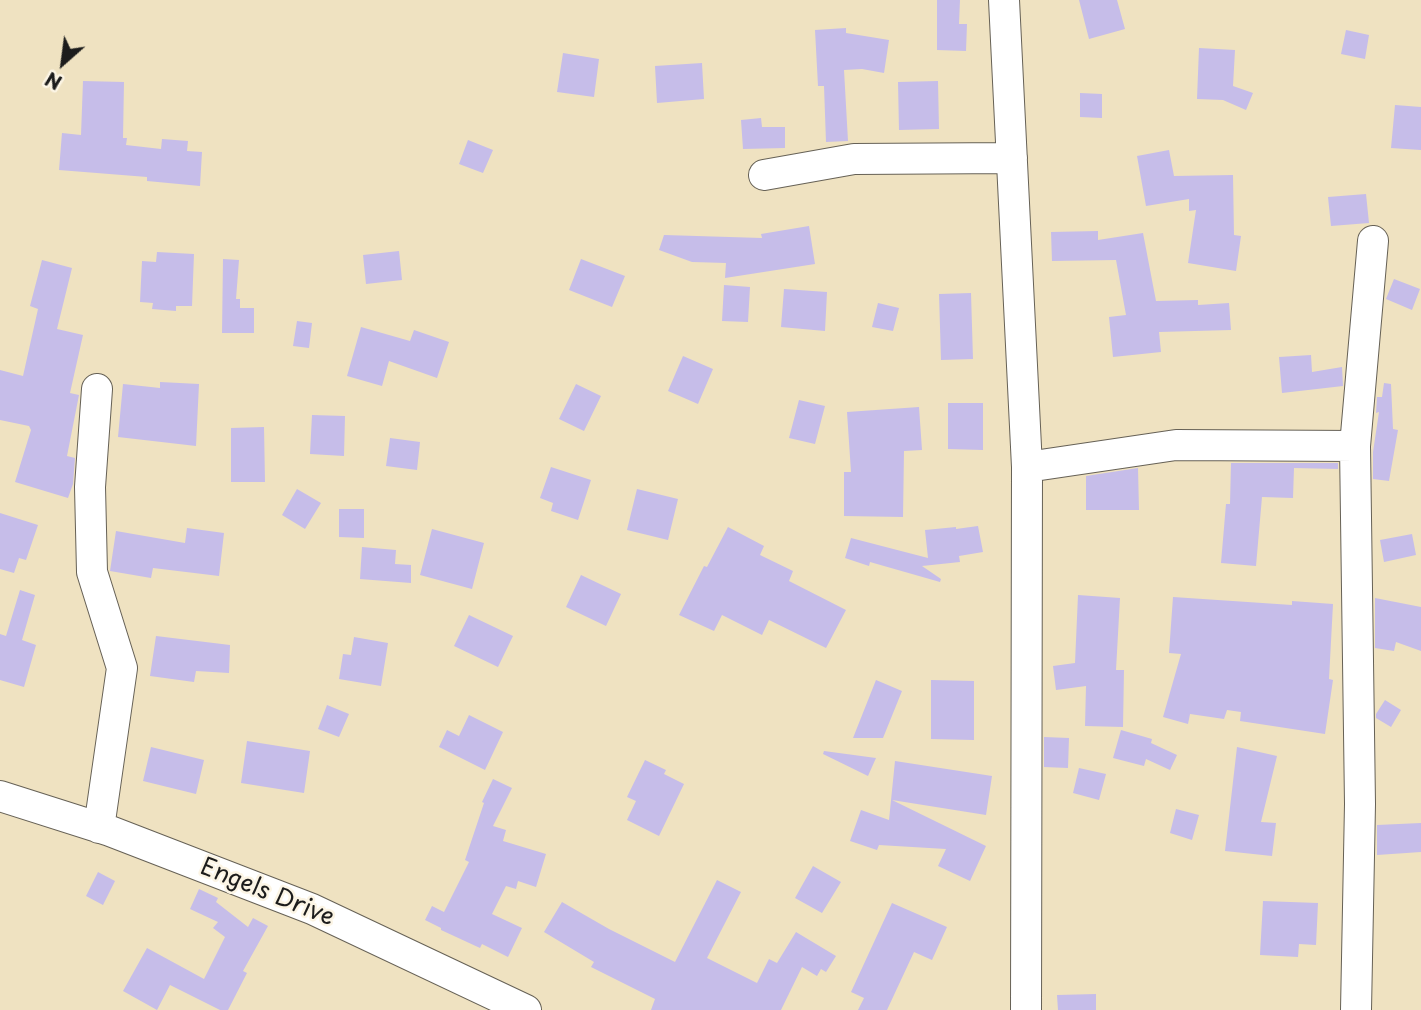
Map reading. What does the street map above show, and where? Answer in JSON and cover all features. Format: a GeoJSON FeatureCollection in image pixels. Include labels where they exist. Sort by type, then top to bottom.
{"type":"FeatureCollection","features":[{"type":"Feature","properties":{"kind":"street"},"geometry":{"type":"LineString","coordinates":[[1004,0],[1027,467],[1026,1010]]}},
{"type":"Feature","properties":{"kind":"street"},"geometry":{"type":"LineString","coordinates":[[764,175],[854,159],[1012,158]]}},
{"type":"Feature","properties":{"kind":"street"},"geometry":{"type":"LineString","coordinates":[[1356,1010],[1360,804],[1355,446],[1373,241]]}},
{"type":"Feature","properties":{"kind":"street"},"geometry":{"type":"LineString","coordinates":[[97,389],[90,486],[92,572],[122,668],[99,828]]}},
{"type":"Feature","properties":{"kind":"street"},"geometry":{"type":"LineString","coordinates":[[1027,467],[1176,445],[1355,446]]}},
{"type":"Feature","properties":{"kind":"street","name":"Engels Drive"},"geometry":{"type":"LineString","coordinates":[[0,796],[99,828],[312,909],[526,1010]]}},
{"type":"Feature","properties":{"kind":"building"},"geometry":{"type":"Polygon","coordinates":[[[937,0],[960,0],[959,24],[967,24],[966,51],[937,50],[937,0]]]}},
{"type":"Feature","properties":{"kind":"building"},"geometry":{"type":"Polygon","coordinates":[[[1079,0],[1117,0],[1125,29],[1089,39],[1079,0]]]}},
{"type":"Feature","properties":{"kind":"building"},"geometry":{"type":"Polygon","coordinates":[[[846,28],[846,33],[889,40],[884,73],[862,69],[844,70],[848,141],[826,142],[824,86],[818,86],[815,30],[846,28]]]}},
{"type":"Feature","properties":{"kind":"building"},"geometry":{"type":"Polygon","coordinates":[[[1346,30],[1369,35],[1365,59],[1341,54],[1346,30]]]}},
{"type":"Feature","properties":{"kind":"building"},"geometry":{"type":"Polygon","coordinates":[[[1199,48],[1235,50],[1233,86],[1253,93],[1246,110],[1223,100],[1197,99],[1199,48]]]}},
{"type":"Feature","properties":{"kind":"building"},"geometry":{"type":"Polygon","coordinates":[[[563,53],[599,59],[594,97],[557,92],[563,53]]]}},
{"type":"Feature","properties":{"kind":"building"},"geometry":{"type":"Polygon","coordinates":[[[702,63],[704,99],[657,103],[655,66],[702,63]]]}},
{"type":"Feature","properties":{"kind":"building"},"geometry":{"type":"Polygon","coordinates":[[[83,81],[124,82],[123,138],[127,138],[126,145],[161,149],[162,139],[188,141],[187,151],[202,152],[200,186],[147,181],[147,177],[59,170],[62,133],[81,135],[83,81]]]}},
{"type":"Feature","properties":{"kind":"building"},"geometry":{"type":"Polygon","coordinates":[[[938,81],[939,129],[899,130],[898,82],[938,81]]]}},
{"type":"Feature","properties":{"kind":"building"},"geometry":{"type":"Polygon","coordinates":[[[1080,93],[1102,94],[1102,118],[1080,117],[1080,93]]]}},
{"type":"Feature","properties":{"kind":"building"},"geometry":{"type":"Polygon","coordinates":[[[1395,105],[1421,107],[1421,150],[1391,148],[1395,105]]]}},
{"type":"Feature","properties":{"kind":"building"},"geometry":{"type":"Polygon","coordinates":[[[761,118],[762,127],[785,127],[785,148],[743,149],[741,120],[761,118]]]}},
{"type":"Feature","properties":{"kind":"building"},"geometry":{"type":"Polygon","coordinates":[[[468,140],[493,150],[483,173],[459,164],[468,140]]]}},
{"type":"Feature","properties":{"kind":"building"},"geometry":{"type":"Polygon","coordinates":[[[1169,150],[1174,176],[1233,175],[1234,235],[1241,236],[1236,271],[1188,263],[1196,210],[1189,211],[1189,199],[1146,206],[1137,156],[1169,150]]]}},
{"type":"Feature","properties":{"kind":"building"},"geometry":{"type":"Polygon","coordinates":[[[1366,194],[1369,223],[1331,226],[1328,197],[1366,194]]]}},
{"type":"Feature","properties":{"kind":"building"},"geometry":{"type":"Polygon","coordinates":[[[809,226],[815,264],[725,278],[726,263],[692,262],[659,250],[664,235],[762,238],[761,234],[809,226]]]}},
{"type":"Feature","properties":{"kind":"building"},"geometry":{"type":"Polygon","coordinates":[[[1098,231],[1098,240],[1143,233],[1156,301],[1198,300],[1198,305],[1229,303],[1231,330],[1159,332],[1161,352],[1113,357],[1109,317],[1126,315],[1116,260],[1052,261],[1051,232],[1098,231]]]}},
{"type":"Feature","properties":{"kind":"building"},"geometry":{"type":"Polygon","coordinates":[[[399,251],[402,280],[366,284],[363,255],[399,251]]]}},
{"type":"Feature","properties":{"kind":"building"},"geometry":{"type":"Polygon","coordinates":[[[157,252],[194,254],[192,306],[176,306],[176,311],[152,309],[153,303],[140,302],[142,261],[156,262],[157,252]]]}},
{"type":"Feature","properties":{"kind":"building"},"geometry":{"type":"Polygon","coordinates":[[[223,259],[239,260],[236,299],[240,299],[240,308],[254,308],[254,333],[222,333],[223,259]]]}},
{"type":"Feature","properties":{"kind":"building"},"geometry":{"type":"Polygon","coordinates":[[[581,259],[625,276],[612,307],[569,290],[581,259]]]}},
{"type":"Feature","properties":{"kind":"building"},"geometry":{"type":"Polygon","coordinates":[[[42,260],[72,268],[57,329],[83,335],[70,393],[79,395],[67,456],[75,458],[73,484],[68,498],[15,482],[31,430],[29,426],[0,420],[0,370],[23,376],[38,309],[30,306],[42,260]]]}},
{"type":"Feature","properties":{"kind":"building"},"geometry":{"type":"Polygon","coordinates":[[[1394,279],[1420,289],[1412,310],[1386,299],[1394,279]]]}},
{"type":"Feature","properties":{"kind":"building"},"geometry":{"type":"Polygon","coordinates":[[[724,285],[750,287],[748,322],[722,321],[724,285]]]}},
{"type":"Feature","properties":{"kind":"building"},"geometry":{"type":"Polygon","coordinates":[[[784,289],[827,292],[825,331],[781,327],[784,289]]]}},
{"type":"Feature","properties":{"kind":"building"},"geometry":{"type":"Polygon","coordinates":[[[971,293],[973,359],[941,360],[939,294],[971,293]]]}},
{"type":"Feature","properties":{"kind":"building"},"geometry":{"type":"Polygon","coordinates":[[[878,303],[899,308],[893,331],[872,327],[878,303]]]}},
{"type":"Feature","properties":{"kind":"building"},"geometry":{"type":"Polygon","coordinates":[[[297,321],[312,323],[309,348],[293,346],[297,321]]]}},
{"type":"Feature","properties":{"kind":"building"},"geometry":{"type":"Polygon","coordinates":[[[361,327],[410,341],[414,330],[449,342],[437,378],[389,361],[382,386],[347,376],[361,327]]]}},
{"type":"Feature","properties":{"kind":"building"},"geometry":{"type":"Polygon","coordinates":[[[1311,355],[1312,372],[1342,367],[1343,386],[1282,393],[1279,357],[1311,355]]]}},
{"type":"Feature","properties":{"kind":"building"},"geometry":{"type":"Polygon","coordinates":[[[683,356],[713,369],[698,404],[668,391],[683,356]]]}},
{"type":"Feature","properties":{"kind":"building"},"geometry":{"type":"Polygon","coordinates":[[[160,382],[199,384],[196,446],[118,437],[123,384],[160,388],[160,382]]]}},
{"type":"Feature","properties":{"kind":"building"},"geometry":{"type":"Polygon","coordinates":[[[1384,383],[1391,384],[1393,429],[1398,430],[1389,481],[1373,479],[1373,452],[1379,412],[1376,413],[1377,397],[1382,397],[1384,383]]]}},
{"type":"Feature","properties":{"kind":"building"},"geometry":{"type":"Polygon","coordinates":[[[576,384],[601,396],[584,431],[559,419],[576,384]]]}},
{"type":"Feature","properties":{"kind":"building"},"geometry":{"type":"Polygon","coordinates":[[[799,400],[825,406],[815,444],[789,438],[799,400]]]}},
{"type":"Feature","properties":{"kind":"building"},"geometry":{"type":"Polygon","coordinates":[[[948,403],[983,403],[983,450],[948,449],[948,403]]]}},
{"type":"Feature","properties":{"kind":"building"},"geometry":{"type":"Polygon","coordinates":[[[919,407],[922,450],[904,451],[903,517],[844,516],[844,472],[851,472],[847,412],[919,407]]]}},
{"type":"Feature","properties":{"kind":"building"},"geometry":{"type":"Polygon","coordinates":[[[312,415],[345,416],[344,456],[310,454],[312,415]]]}},
{"type":"Feature","properties":{"kind":"building"},"geometry":{"type":"Polygon","coordinates":[[[264,427],[265,482],[231,482],[231,428],[264,427]]]}},
{"type":"Feature","properties":{"kind":"building"},"geometry":{"type":"Polygon","coordinates":[[[390,438],[420,442],[417,470],[386,466],[390,438]]]}},
{"type":"Feature","properties":{"kind":"building"},"geometry":{"type":"Polygon","coordinates":[[[1231,463],[1338,463],[1338,469],[1294,468],[1293,498],[1262,497],[1256,566],[1221,563],[1226,504],[1230,504],[1231,463]]]}},
{"type":"Feature","properties":{"kind":"building"},"geometry":{"type":"Polygon","coordinates":[[[551,467],[591,480],[578,520],[551,511],[553,503],[540,498],[551,467]]]}},
{"type":"Feature","properties":{"kind":"building"},"geometry":{"type":"Polygon","coordinates":[[[1138,468],[1139,510],[1086,510],[1086,476],[1138,468]]]}},
{"type":"Feature","properties":{"kind":"building"},"geometry":{"type":"Polygon","coordinates":[[[297,489],[321,503],[305,529],[282,515],[297,489]]]}},
{"type":"Feature","properties":{"kind":"building"},"geometry":{"type":"Polygon","coordinates":[[[637,489],[678,499],[668,540],[627,530],[637,489]]]}},
{"type":"Feature","properties":{"kind":"building"},"geometry":{"type":"Polygon","coordinates":[[[339,509],[364,509],[364,538],[339,537],[339,509]]]}},
{"type":"Feature","properties":{"kind":"building"},"geometry":{"type":"Polygon","coordinates":[[[0,513],[38,525],[26,560],[19,558],[14,573],[0,569],[0,513]]]}},
{"type":"Feature","properties":{"kind":"building"},"geometry":{"type":"Polygon","coordinates":[[[978,526],[983,552],[959,556],[960,562],[922,566],[941,579],[940,582],[870,562],[869,566],[845,558],[851,538],[928,558],[925,530],[978,526]]]}},
{"type":"Feature","properties":{"kind":"building"},"geometry":{"type":"Polygon","coordinates":[[[728,527],[764,546],[760,555],[793,571],[789,581],[846,610],[826,648],[769,620],[762,635],[722,615],[714,631],[679,615],[728,527]]]}},
{"type":"Feature","properties":{"kind":"building"},"geometry":{"type":"Polygon","coordinates":[[[187,528],[224,533],[219,576],[153,568],[151,578],[110,571],[116,531],[185,543],[187,528]]]}},
{"type":"Feature","properties":{"kind":"building"},"geometry":{"type":"Polygon","coordinates":[[[432,529],[484,543],[472,589],[420,575],[432,529]]]}},
{"type":"Feature","properties":{"kind":"building"},"geometry":{"type":"Polygon","coordinates":[[[1412,534],[1416,555],[1384,562],[1380,540],[1412,534]]]}},
{"type":"Feature","properties":{"kind":"building"},"geometry":{"type":"Polygon","coordinates":[[[362,547],[396,550],[395,564],[411,565],[411,583],[360,579],[362,547]]]}},
{"type":"Feature","properties":{"kind":"building"},"geometry":{"type":"Polygon","coordinates":[[[581,575],[621,594],[606,626],[566,607],[581,575]]]}},
{"type":"Feature","properties":{"kind":"building"},"geometry":{"type":"Polygon","coordinates":[[[20,590],[35,595],[22,640],[36,645],[24,687],[0,680],[0,634],[6,636],[20,590]]]}},
{"type":"Feature","properties":{"kind":"building"},"geometry":{"type":"Polygon","coordinates":[[[1078,595],[1120,598],[1116,670],[1124,670],[1123,727],[1085,726],[1086,686],[1056,690],[1053,666],[1075,663],[1078,595]]]}},
{"type":"Feature","properties":{"kind":"building"},"geometry":{"type":"Polygon","coordinates":[[[1173,597],[1292,605],[1292,601],[1333,604],[1329,679],[1333,680],[1325,734],[1240,721],[1241,712],[1227,710],[1224,719],[1190,714],[1188,724],[1163,717],[1181,654],[1169,653],[1173,597]]]}},
{"type":"Feature","properties":{"kind":"building"},"geometry":{"type":"Polygon","coordinates":[[[1375,598],[1421,607],[1421,651],[1396,642],[1394,651],[1375,648],[1375,598]]]}},
{"type":"Feature","properties":{"kind":"building"},"geometry":{"type":"Polygon","coordinates":[[[469,615],[513,636],[498,667],[454,646],[469,615]]]}},
{"type":"Feature","properties":{"kind":"building"},"geometry":{"type":"Polygon","coordinates":[[[156,636],[230,645],[229,673],[196,671],[194,682],[150,676],[156,636]]]}},
{"type":"Feature","properties":{"kind":"building"},"geometry":{"type":"Polygon","coordinates":[[[354,637],[388,643],[381,686],[339,679],[343,654],[351,655],[354,637]]]}},
{"type":"Feature","properties":{"kind":"building"},"geometry":{"type":"Polygon","coordinates":[[[876,680],[902,691],[883,738],[853,738],[876,680]]]}},
{"type":"Feature","properties":{"kind":"building"},"geometry":{"type":"Polygon","coordinates":[[[931,680],[974,681],[974,740],[931,739],[931,680]]]}},
{"type":"Feature","properties":{"kind":"building"},"geometry":{"type":"Polygon","coordinates":[[[1385,700],[1401,710],[1391,727],[1376,718],[1385,700]]]}},
{"type":"Feature","properties":{"kind":"building"},"geometry":{"type":"Polygon","coordinates":[[[327,705],[349,714],[339,737],[318,729],[327,705]]]}},
{"type":"Feature","properties":{"kind":"building"},"geometry":{"type":"Polygon","coordinates":[[[469,715],[503,732],[485,770],[439,747],[447,730],[459,736],[469,715]]]}},
{"type":"Feature","properties":{"kind":"building"},"geometry":{"type":"Polygon","coordinates":[[[1121,730],[1152,739],[1151,743],[1177,755],[1170,770],[1146,759],[1144,766],[1113,758],[1121,730]]]}},
{"type":"Feature","properties":{"kind":"building"},"geometry":{"type":"Polygon","coordinates":[[[1044,737],[1069,738],[1068,768],[1044,767],[1044,737]]]}},
{"type":"Feature","properties":{"kind":"building"},"geometry":{"type":"Polygon","coordinates":[[[247,741],[310,751],[304,793],[241,783],[247,741]]]}},
{"type":"Feature","properties":{"kind":"building"},"geometry":{"type":"Polygon","coordinates":[[[151,747],[204,760],[196,794],[143,781],[151,747]]]}},
{"type":"Feature","properties":{"kind":"building"},"geometry":{"type":"Polygon","coordinates":[[[1237,747],[1277,756],[1261,822],[1276,823],[1272,856],[1225,851],[1237,747]]]}},
{"type":"Feature","properties":{"kind":"building"},"geometry":{"type":"Polygon","coordinates":[[[824,751],[876,758],[868,776],[823,754],[824,751]]]}},
{"type":"Feature","properties":{"kind":"building"},"geometry":{"type":"Polygon","coordinates":[[[645,760],[666,770],[664,774],[684,784],[659,836],[627,820],[636,801],[627,797],[645,760]]]}},
{"type":"Feature","properties":{"kind":"building"},"geometry":{"type":"Polygon","coordinates":[[[895,761],[992,776],[986,815],[892,800],[986,846],[970,881],[938,866],[946,849],[879,845],[877,850],[850,841],[861,810],[889,820],[895,761]]]}},
{"type":"Feature","properties":{"kind":"building"},"geometry":{"type":"Polygon","coordinates":[[[1079,768],[1106,774],[1099,800],[1073,793],[1079,768]]]}},
{"type":"Feature","properties":{"kind":"building"},"geometry":{"type":"Polygon","coordinates":[[[493,779],[512,788],[493,826],[506,830],[503,841],[546,854],[536,887],[518,881],[516,889],[506,886],[492,914],[522,928],[508,957],[482,944],[480,948],[425,920],[432,906],[444,912],[469,862],[465,860],[484,803],[482,802],[493,779]]]}},
{"type":"Feature","properties":{"kind":"building"},"geometry":{"type":"Polygon","coordinates":[[[1176,809],[1199,815],[1192,840],[1170,833],[1176,809]]]}},
{"type":"Feature","properties":{"kind":"building"},"geometry":{"type":"Polygon","coordinates":[[[1421,823],[1421,852],[1377,855],[1377,825],[1421,823]]]}},
{"type":"Feature","properties":{"kind":"building"},"geometry":{"type":"Polygon","coordinates":[[[813,866],[841,882],[822,913],[795,898],[813,866]]]}},
{"type":"Feature","properties":{"kind":"building"},"geometry":{"type":"Polygon","coordinates":[[[98,872],[115,881],[103,905],[86,896],[98,872]]]}},
{"type":"Feature","properties":{"kind":"building"},"geometry":{"type":"Polygon","coordinates":[[[717,880],[741,892],[707,958],[757,983],[769,959],[777,963],[796,932],[836,956],[826,972],[821,969],[817,976],[802,967],[781,1010],[651,1010],[655,999],[591,967],[594,962],[544,932],[562,902],[675,962],[717,880]]]}},
{"type":"Feature","properties":{"kind":"building"},"geometry":{"type":"Polygon","coordinates":[[[199,889],[218,898],[216,902],[248,927],[253,918],[268,926],[243,971],[247,973],[228,1010],[220,1010],[170,985],[157,1010],[123,991],[147,948],[204,979],[225,937],[213,928],[218,922],[190,909],[199,889]]]}},
{"type":"Feature","properties":{"kind":"building"},"geometry":{"type":"Polygon","coordinates":[[[1263,901],[1318,903],[1316,945],[1299,944],[1298,957],[1260,955],[1263,901]]]}},
{"type":"Feature","properties":{"kind":"building"},"geometry":{"type":"Polygon","coordinates":[[[892,903],[947,927],[932,960],[914,952],[887,1010],[858,1010],[864,998],[851,992],[892,903]]]}},
{"type":"Feature","properties":{"kind":"building"},"geometry":{"type":"Polygon","coordinates":[[[1096,994],[1096,1010],[1058,1010],[1057,995],[1096,994]]]}}]}
